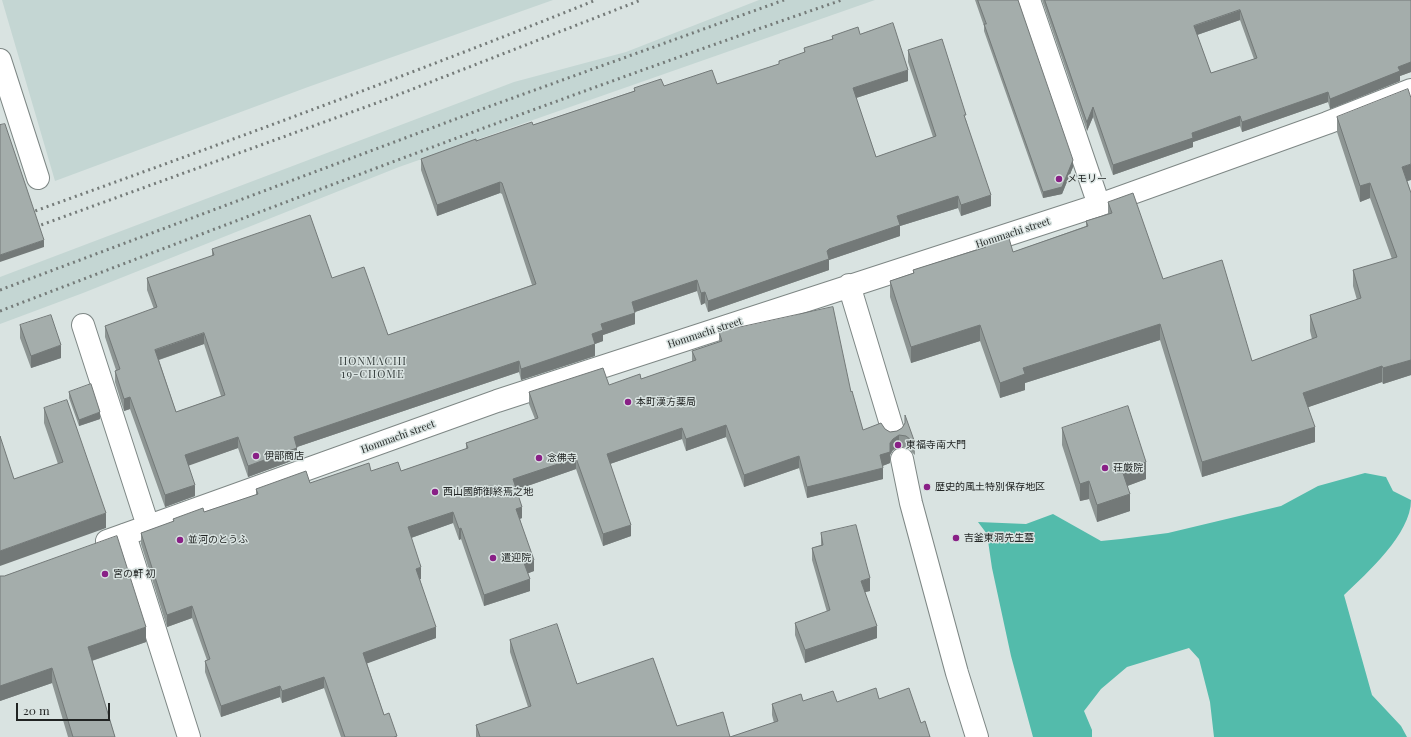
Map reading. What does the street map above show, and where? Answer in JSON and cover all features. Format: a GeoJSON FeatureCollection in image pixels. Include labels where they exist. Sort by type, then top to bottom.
{"type":"FeatureCollection","features":[{"type":"Feature","properties":{"kind":"street"},"geometry":{"type":"LineString","coordinates":[[1029,0],[1099,205]]}},
{"type":"Feature","properties":{"kind":"street"},"geometry":{"type":"LineString","coordinates":[[1,70],[38,178]]}},
{"type":"Feature","properties":{"kind":"street","name":"Hommachi street"},"geometry":{"type":"LineString","coordinates":[[88,548],[497,401],[849,285],[1099,205],[1346,116],[1411,90]]}},
{"type":"Feature","properties":{"kind":"street"},"geometry":{"type":"LineString","coordinates":[[849,285],[893,431]]}},
{"type":"Feature","properties":{"kind":"street"},"geometry":{"type":"LineString","coordinates":[[83,325],[148,526]]}},
{"type":"Feature","properties":{"kind":"street"},"geometry":{"type":"LineString","coordinates":[[902,459],[910,503],[957,673],[977,737]]}},
{"type":"Feature","properties":{"kind":"street"},"geometry":{"type":"LineString","coordinates":[[125,535],[190,737]]}},
{"type":"Feature","properties":{"kind":"shaded area"},"geometry":{"type":"Polygon","coordinates":[[[2,0],[553,0],[308,87],[55,181],[2,0]]]}},
{"type":"Feature","properties":{"kind":"shaded area"},"geometry":{"type":"Polygon","coordinates":[[[759,0],[875,0],[399,167],[83,293],[0,324],[0,277],[514,82],[626,52],[759,0]]]}},
{"type":"Feature","properties":{"kind":"green space"},"geometry":{"type":"Polygon","coordinates":[[[1365,473],[1386,477],[1393,491],[1411,500],[1409,513],[1404,526],[1396,539],[1364,576],[1344,595],[1372,695],[1401,726],[1407,737],[1214,737],[1210,702],[1199,659],[1189,648],[1127,667],[1101,689],[1084,711],[1092,730],[1092,737],[1033,737],[1011,656],[992,568],[987,534],[978,522],[1026,524],[1053,514],[1101,541],[1121,539],[1168,533],[1281,506],[1318,486],[1365,473]]]}},
{"type":"Feature","properties":{"kind":"building"},"geometry":{"type":"Polygon","coordinates":[[[978,0],[1018,0],[1073,160],[1062,187],[1043,192],[984,24],[986,24],[978,0]]]}},
{"type":"Feature","properties":{"kind":"building"},"geometry":{"type":"Polygon","coordinates":[[[1045,0],[1411,0],[1411,62],[1398,67],[1400,71],[1330,99],[1328,92],[1242,122],[1240,116],[1192,133],[1193,138],[1113,165],[1093,107],[1087,122],[1045,0]],[[1240,10],[1194,26],[1211,73],[1257,58],[1240,10]]]}},
{"type":"Feature","properties":{"kind":"building"},"geometry":{"type":"Polygon","coordinates":[[[893,23],[908,70],[853,88],[876,157],[936,136],[908,50],[942,39],[966,115],[964,115],[991,195],[961,205],[958,196],[897,216],[900,225],[829,249],[827,251],[829,259],[708,301],[705,292],[701,293],[697,280],[632,302],[635,313],[601,324],[603,330],[592,334],[595,344],[521,369],[519,361],[294,437],[297,448],[248,466],[238,437],[185,455],[195,485],[165,495],[130,397],[124,399],[115,371],[120,369],[105,326],[157,307],[147,278],[214,255],[212,249],[310,215],[332,278],[364,267],[388,335],[536,284],[502,183],[500,182],[437,205],[421,159],[476,139],[476,141],[532,122],[533,125],[635,91],[634,88],[661,79],[664,86],[712,70],[717,84],[779,64],[779,61],[805,52],[804,48],[833,39],[832,36],[858,27],[860,34],[893,23]],[[204,333],[155,350],[176,412],[225,395],[204,333]]]}},
{"type":"Feature","properties":{"kind":"building"},"geometry":{"type":"Polygon","coordinates":[[[1408,89],[1411,98],[1411,164],[1402,167],[1411,193],[1411,360],[1383,368],[1382,366],[1303,393],[1315,427],[1202,462],[1160,324],[1023,368],[1025,374],[1000,383],[980,325],[911,347],[890,281],[914,273],[913,270],[986,247],[984,242],[1008,235],[1013,252],[1088,226],[1086,221],[1112,213],[1108,202],[1133,193],[1163,279],[1222,260],[1252,361],[1317,337],[1310,315],[1361,298],[1353,270],[1397,257],[1370,183],[1360,186],[1337,117],[1408,89]]]}},
{"type":"Feature","properties":{"kind":"building"},"geometry":{"type":"Polygon","coordinates":[[[5,124],[44,240],[0,255],[0,125],[5,124]]]}},
{"type":"Feature","properties":{"kind":"building"},"geometry":{"type":"Polygon","coordinates":[[[833,307],[851,392],[852,391],[863,430],[881,423],[885,429],[890,432],[897,431],[902,428],[905,423],[905,415],[915,443],[906,436],[899,435],[890,443],[890,452],[880,455],[883,468],[807,487],[799,456],[744,475],[726,425],[686,439],[682,428],[607,454],[631,525],[603,534],[576,458],[513,479],[522,507],[516,509],[534,560],[524,563],[530,579],[484,595],[461,528],[459,529],[453,512],[408,527],[421,567],[416,569],[436,627],[363,653],[384,715],[389,713],[397,736],[345,737],[324,677],[282,691],[280,686],[221,706],[205,661],[210,659],[192,606],[167,615],[141,533],[174,521],[173,519],[203,508],[204,512],[258,494],[256,489],[306,471],[310,483],[369,463],[371,471],[398,462],[401,471],[468,448],[466,443],[538,418],[529,392],[603,368],[609,385],[640,374],[641,379],[696,360],[692,351],[722,341],[719,332],[833,307]]]}},
{"type":"Feature","properties":{"kind":"building"},"geometry":{"type":"Polygon","coordinates":[[[51,315],[61,345],[31,356],[20,325],[51,315]]]}},
{"type":"Feature","properties":{"kind":"building"},"geometry":{"type":"Polygon","coordinates":[[[91,384],[100,412],[79,420],[69,392],[91,384]]]}},
{"type":"Feature","properties":{"kind":"building"},"geometry":{"type":"Polygon","coordinates":[[[67,400],[106,513],[0,551],[0,436],[14,479],[63,462],[44,408],[67,400]]]}},
{"type":"Feature","properties":{"kind":"building"},"geometry":{"type":"Polygon","coordinates":[[[1128,406],[1146,462],[1122,470],[1130,494],[1097,505],[1089,481],[1080,484],[1062,428],[1128,406]]]}},
{"type":"Feature","properties":{"kind":"building"},"geometry":{"type":"Polygon","coordinates":[[[856,525],[870,578],[861,581],[877,626],[805,650],[795,623],[830,610],[812,548],[823,545],[821,533],[856,525]]]}},
{"type":"Feature","properties":{"kind":"building"},"geometry":{"type":"Polygon","coordinates":[[[117,536],[146,627],[88,647],[115,737],[73,737],[52,668],[0,686],[0,576],[4,576],[117,536]]]}},
{"type":"Feature","properties":{"kind":"building"},"geometry":{"type":"Polygon","coordinates":[[[557,624],[577,684],[653,658],[677,726],[723,712],[730,737],[480,737],[476,725],[531,706],[510,640],[557,624]]]}},
{"type":"Feature","properties":{"kind":"building"},"geometry":{"type":"Polygon","coordinates":[[[876,688],[879,699],[909,688],[921,723],[925,721],[930,737],[730,737],[778,721],[772,704],[801,694],[803,701],[833,691],[837,702],[876,688]]]}},
{"type":"Feature","properties":{"kind":"railway"},"geometry":{"type":"LineString","coordinates":[[24,215],[311,110],[596,0]]}},
{"type":"Feature","properties":{"kind":"railway"},"geometry":{"type":"LineString","coordinates":[[30,229],[382,101],[641,0]]}},
{"type":"Feature","properties":{"kind":"railway"},"geometry":{"type":"LineString","coordinates":[[0,290],[485,108],[784,0]]}},
{"type":"Feature","properties":{"kind":"railway"},"geometry":{"type":"LineString","coordinates":[[0,311],[315,191],[630,74],[842,0]]}},
{"type":"Feature","properties":{"kind":"place","name":"メモリー"},"geometry":{"type":"Point","coordinates":[1059,179]}},
{"type":"Feature","properties":{"kind":"place","name":"本町漢方薬局"},"geometry":{"type":"Point","coordinates":[628,402]}},
{"type":"Feature","properties":{"kind":"place","name":"東福寺南大門"},"geometry":{"type":"Point","coordinates":[898,445]}},
{"type":"Feature","properties":{"kind":"place","name":"伊部商店"},"geometry":{"type":"Point","coordinates":[256,456]}},
{"type":"Feature","properties":{"kind":"place","name":"念佛寺"},"geometry":{"type":"Point","coordinates":[539,458]}},
{"type":"Feature","properties":{"kind":"place","name":"荘厳院"},"geometry":{"type":"Point","coordinates":[1105,468]}},
{"type":"Feature","properties":{"kind":"place","name":"歴史的風土特別保存地区"},"geometry":{"type":"Point","coordinates":[927,487]}},
{"type":"Feature","properties":{"kind":"place","name":"西山國師御終焉之地"},"geometry":{"type":"Point","coordinates":[435,492]}},
{"type":"Feature","properties":{"kind":"place","name":"吉釜東洞先生墓"},"geometry":{"type":"Point","coordinates":[956,538]}},
{"type":"Feature","properties":{"kind":"place","name":"並河のとうふ"},"geometry":{"type":"Point","coordinates":[180,540]}},
{"type":"Feature","properties":{"kind":"place","name":"遣迎院"},"geometry":{"type":"Point","coordinates":[493,558]}},
{"type":"Feature","properties":{"kind":"place","name":"宮の軒 初"},"geometry":{"type":"Point","coordinates":[105,574]}},
{"type":"Feature","properties":{"kind":"district","name":"HONMACHI 19-CHOME"},"geometry":{"type":"Point","coordinates":[373,368]}}]}
